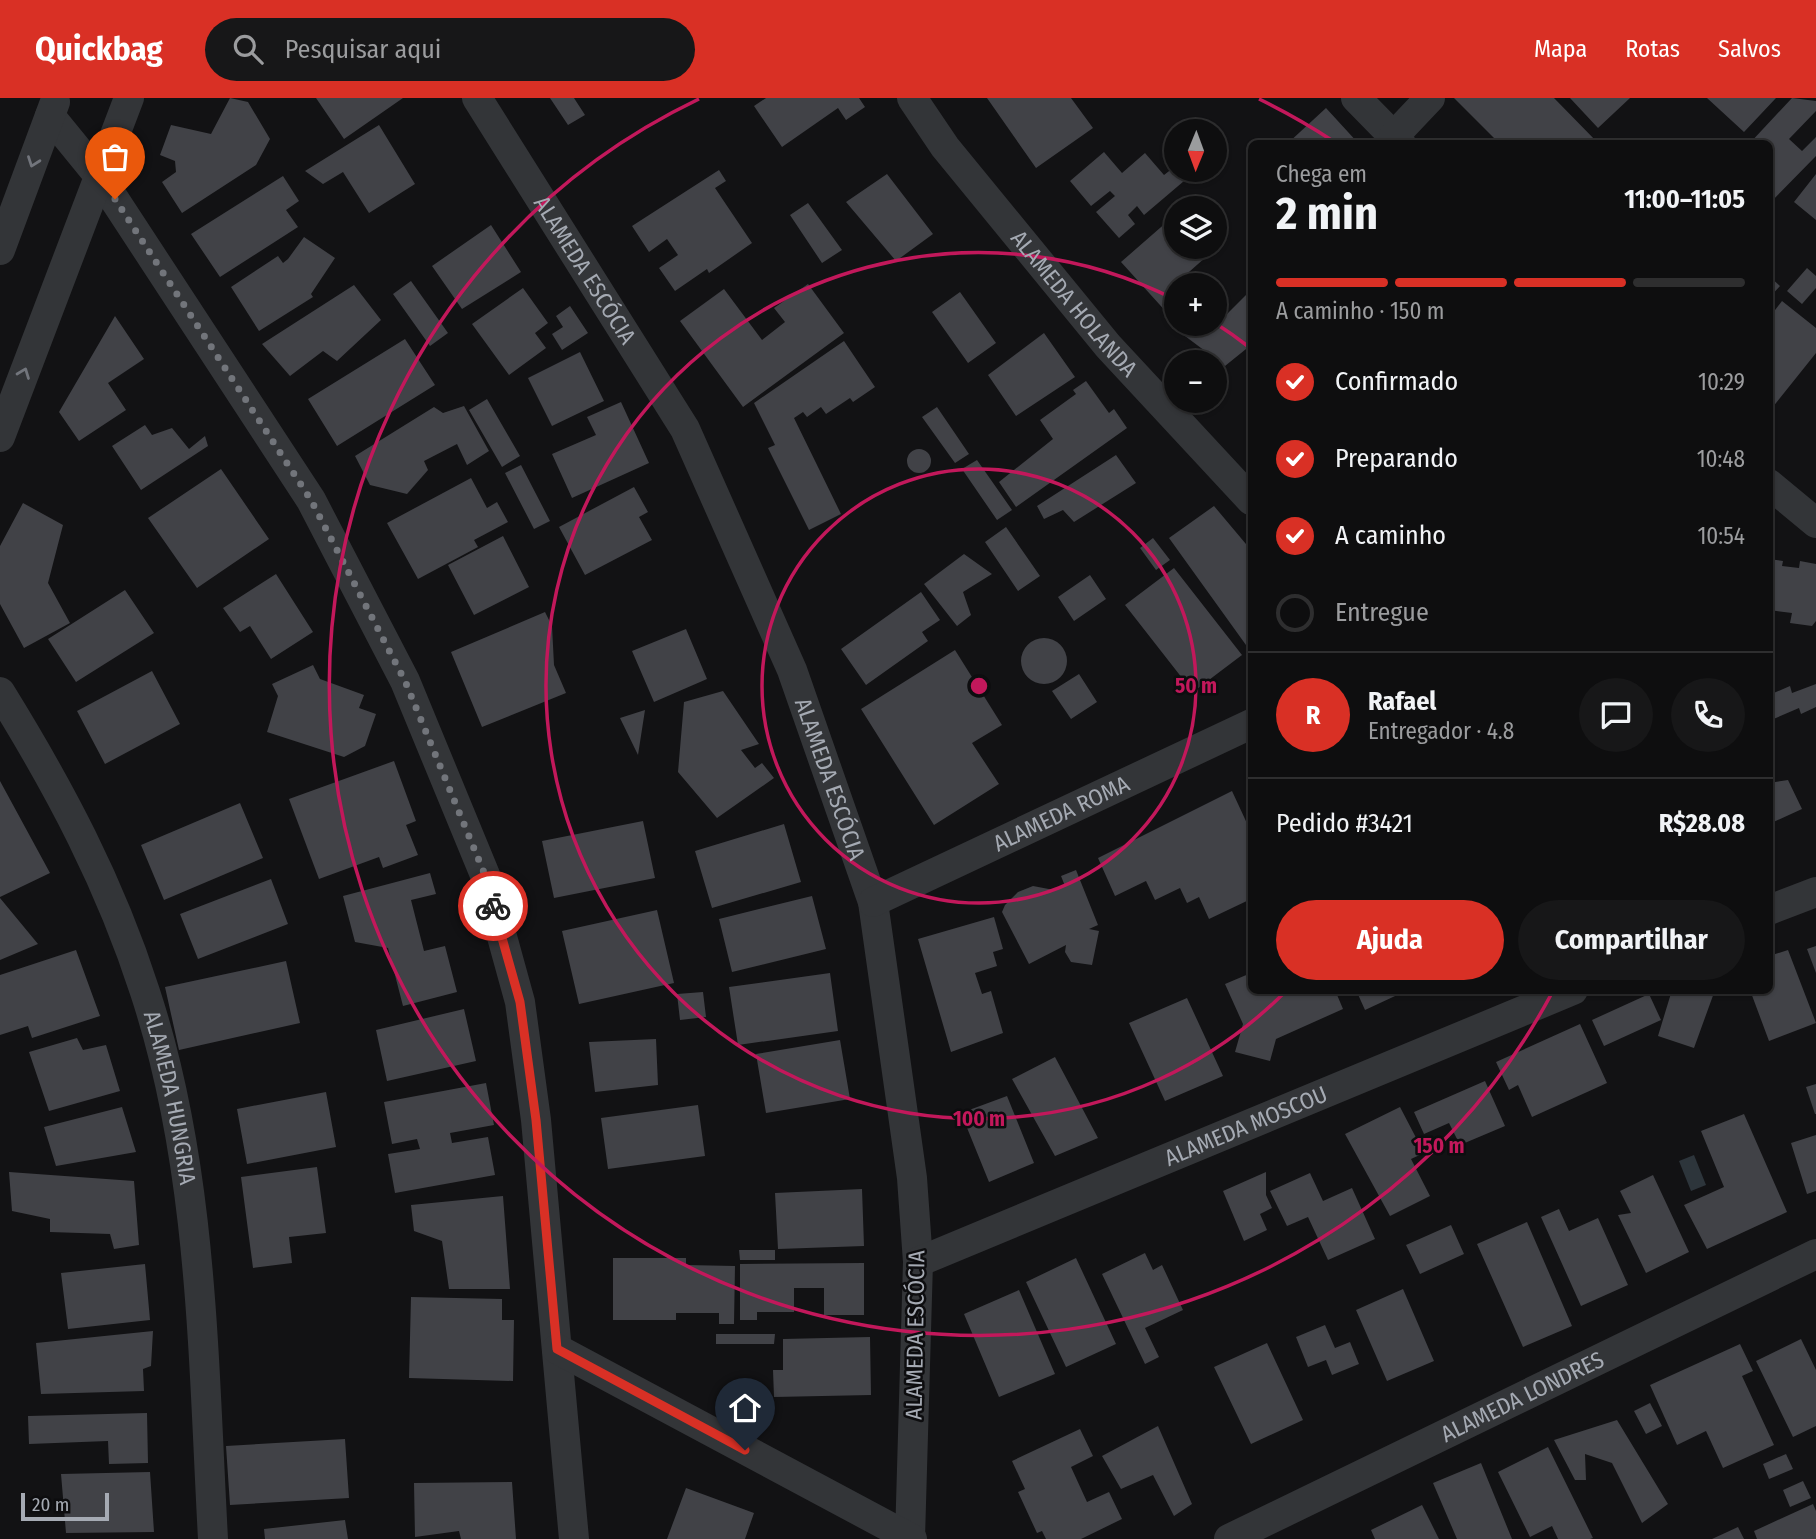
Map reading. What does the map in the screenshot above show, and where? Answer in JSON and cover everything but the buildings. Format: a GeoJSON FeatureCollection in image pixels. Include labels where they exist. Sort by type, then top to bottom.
{"type":"FeatureCollection","features":[{"type":"Feature","properties":{"kind":"street"},"geometry":{"type":"LineString","coordinates":[[0,437],[129,98]]}},
{"type":"Feature","properties":{"kind":"street","name":"ALAMEDA ESCÓCIA"},"geometry":{"type":"LineString","coordinates":[[477,98],[685,429],[792,670],[873,902],[912,1178],[918,1262],[911,1538]]}},
{"type":"Feature","properties":{"kind":"street","name":"ALAMEDA HOLANDA"},"geometry":{"type":"LineString","coordinates":[[912,98],[946,147],[1108,346],[1248,497]]}},
{"type":"Feature","properties":{"kind":"street"},"geometry":{"type":"LineString","coordinates":[[1356,98],[1398,140],[1430,98]]}},
{"type":"Feature","properties":{"kind":"street"},"geometry":{"type":"LineString","coordinates":[[53,107],[311,500],[405,681],[485,875],[520,1002],[536,1120],[574,1539]]}},
{"type":"Feature","properties":{"kind":"street"},"geometry":{"type":"LineString","coordinates":[[0,250],[53,107]]}},
{"type":"Feature","properties":{"kind":"street"},"geometry":{"type":"LineString","coordinates":[[1773,491],[1816,523]]}},
{"type":"Feature","properties":{"kind":"street","name":"ALAMEDA HUNGRIA"},"geometry":{"type":"LineString","coordinates":[[0,692],[57,785],[106,886],[146,994],[178,1124],[197,1258],[212,1539]]}},
{"type":"Feature","properties":{"kind":"street","name":"ALAMEDA ROMA"},"geometry":{"type":"LineString","coordinates":[[873,902],[1248,725]]}},
{"type":"Feature","properties":{"kind":"street"},"geometry":{"type":"LineString","coordinates":[[1773,908],[1816,892]]}},
{"type":"Feature","properties":{"kind":"street","name":"ALAMEDA MOSCOU"},"geometry":{"type":"LineString","coordinates":[[918,1262],[1563,994]]}},
{"type":"Feature","properties":{"kind":"street","name":"ALAMEDA LONDRES"},"geometry":{"type":"LineString","coordinates":[[1229,1539],[1816,1254]]}},
{"type":"Feature","properties":{"kind":"street"},"geometry":{"type":"LineString","coordinates":[[557,1349],[911,1538]]}},
{"type":"Feature","properties":{"kind":"shaded area"},"geometry":{"type":"Polygon","coordinates":[[[1694,1155],[1706,1185],[1691,1191],[1679,1161],[1694,1155]]]}},
{"type":"Feature","properties":{"kind":"way so far"},"geometry":{"type":"LineString","coordinates":[[115,199],[311,500],[405,681],[485,875],[493,906]]}},
{"type":"Feature","properties":{"kind":"route"},"geometry":{"type":"LineString","coordinates":[[493,906],[520,1002],[536,1120],[557,1349],[745,1450]]}}]}
